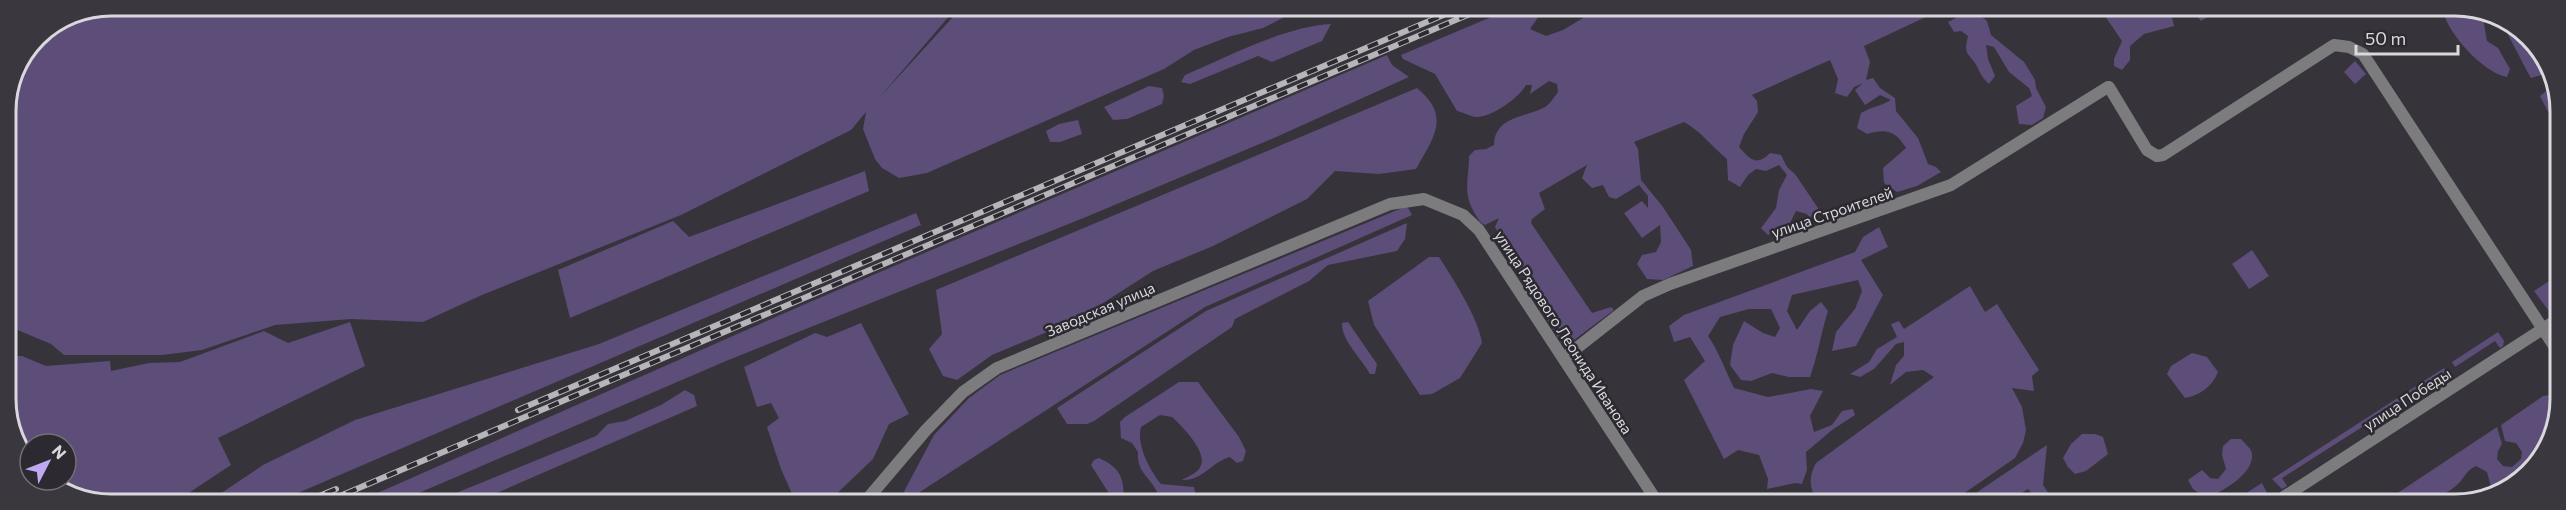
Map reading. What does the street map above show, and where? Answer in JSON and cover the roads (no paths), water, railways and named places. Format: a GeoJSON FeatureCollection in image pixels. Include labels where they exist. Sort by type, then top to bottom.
{"type":"FeatureCollection","features":[{"type":"Feature","properties":{"kind":"street","name":"улица Строителей"},"geometry":{"type":"LineString","coordinates":[[1564,358],[1643,296],[1670,284],[1951,185],[2109,87],[2146,150],[2157,156],[2170,152],[2334,45],[2349,47],[2363,54],[2544,329]]}},
{"type":"Feature","properties":{"kind":"street","name":"улица Рядового Леонида Иванова"},"geometry":{"type":"LineString","coordinates":[[1390,204],[1424,199],[1463,215],[1479,230],[1652,493]]}},
{"type":"Feature","properties":{"kind":"street","name":"Заводская улица"},"geometry":{"type":"LineString","coordinates":[[872,494],[926,430],[963,392],[997,368],[1390,204]]}},
{"type":"Feature","properties":{"kind":"street","name":"улица Победы"},"geometry":{"type":"LineString","coordinates":[[2290,493],[2550,325]]}},
{"type":"Feature","properties":{"kind":"street"},"geometry":{"type":"LineString","coordinates":[[2544,329],[2550,339]]}},
{"type":"Feature","properties":{"kind":"railway"},"geometry":{"type":"LineString","coordinates":[[518,410],[1441,16]]}},
{"type":"Feature","properties":{"kind":"railway"},"geometry":{"type":"LineString","coordinates":[[345,494],[1465,16]]}},
{"type":"Feature","properties":{"kind":"railway"},"geometry":{"type":"LineString","coordinates":[[324,494],[336,489]]}}]}
